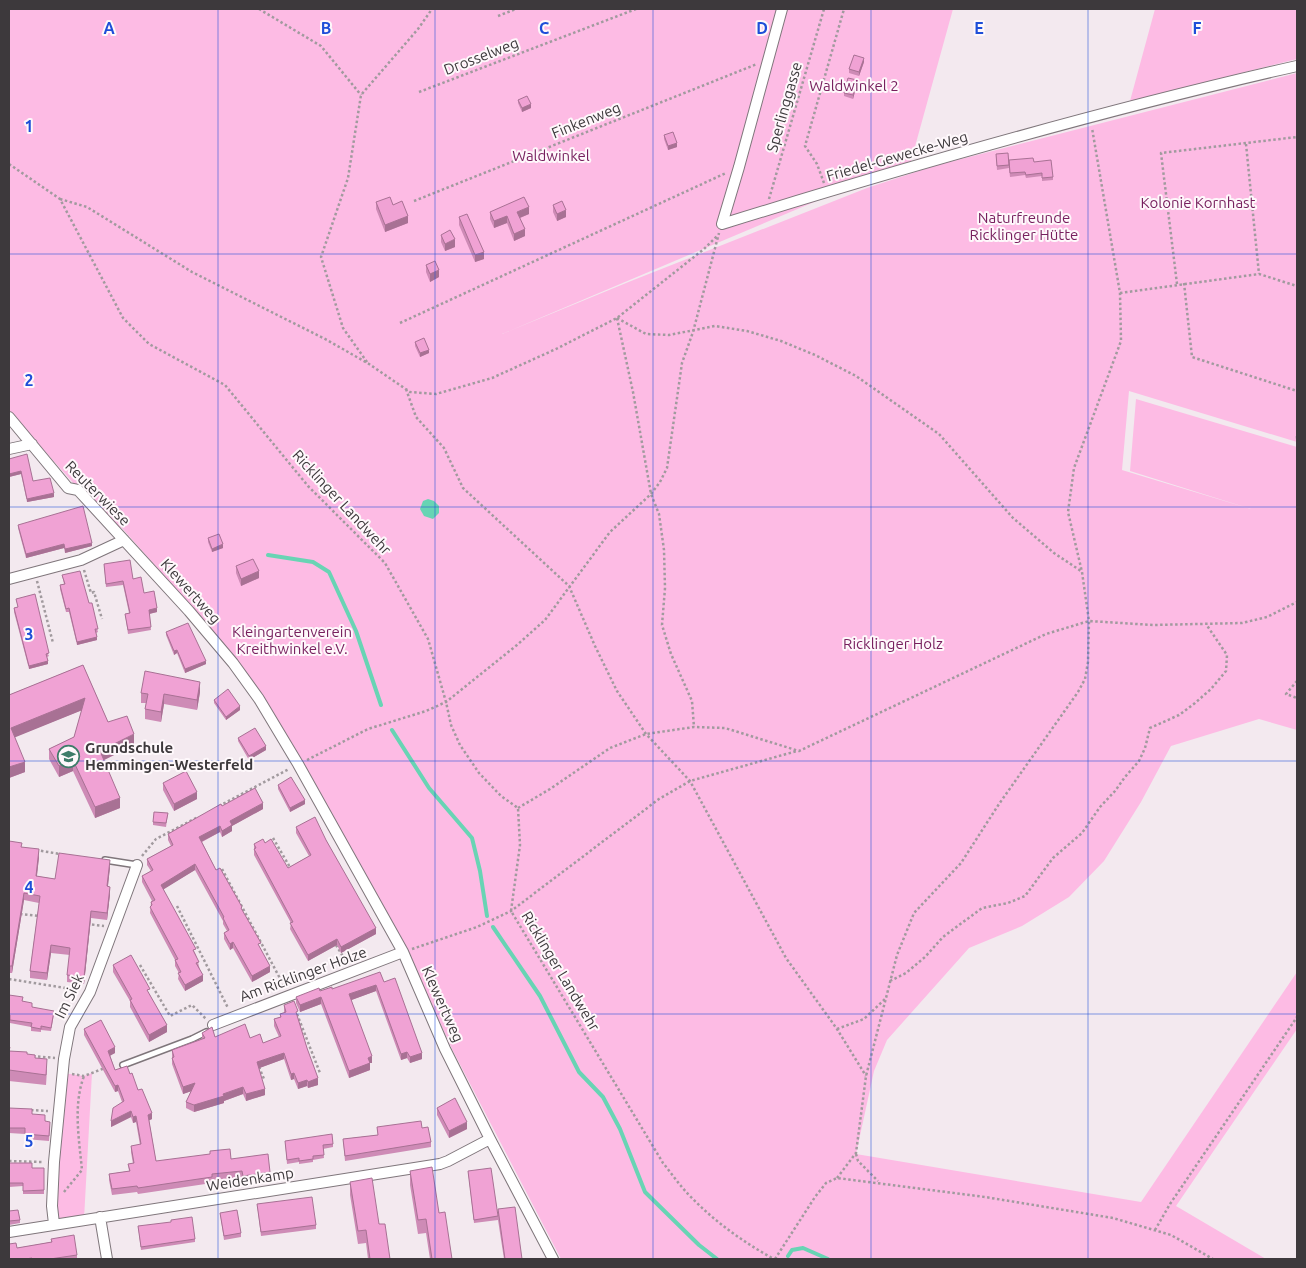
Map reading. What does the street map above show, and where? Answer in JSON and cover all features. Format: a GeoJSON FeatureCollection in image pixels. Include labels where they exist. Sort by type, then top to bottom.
{"type":"FeatureCollection","features":[{"type":"Feature","properties":{"kind":"street"},"geometry":{"type":"LineString","coordinates":[[722,224],[782,9]]}},
{"type":"Feature","properties":{"kind":"street","name":"Friedel-Gewecke-Weg"},"geometry":{"type":"LineString","coordinates":[[722,224],[828,191],[1090,117],[1297,66]]}},
{"type":"Feature","properties":{"kind":"street","name":"Reuterwiese"},"geometry":{"type":"LineString","coordinates":[[9,417],[68,488],[78,490],[124,540]]}},
{"type":"Feature","properties":{"kind":"street"},"geometry":{"type":"LineString","coordinates":[[9,449],[32,444]]}},
{"type":"Feature","properties":{"kind":"street"},"geometry":{"type":"LineString","coordinates":[[9,579],[82,560],[124,540]]}},
{"type":"Feature","properties":{"kind":"street","name":"Klewertweg"},"geometry":{"type":"LineString","coordinates":[[124,540],[234,663],[259,699],[298,764],[403,952],[445,1049],[553,1259]]}},
{"type":"Feature","properties":{"kind":"street","name":"Im Siek"},"geometry":{"type":"LineString","coordinates":[[54,1224],[52,1206],[54,1162],[64,1059],[70,1027],[90,992],[137,865]]}},
{"type":"Feature","properties":{"kind":"street","name":"Am Ricklinger Holze"},"geometry":{"type":"LineString","coordinates":[[213,1025],[403,952]]}},
{"type":"Feature","properties":{"kind":"street","name":"Weidenkamp"},"geometry":{"type":"LineString","coordinates":[[9,1232],[440,1164],[490,1139]]}},
{"type":"Feature","properties":{"kind":"street"},"geometry":{"type":"LineString","coordinates":[[100,1217],[107,1259]]}},
{"type":"Feature","properties":{"kind":"lane"},"geometry":{"type":"LineString","coordinates":[[98,859],[137,865]]}},
{"type":"Feature","properties":{"kind":"lane"},"geometry":{"type":"LineString","coordinates":[[123,1065],[192,1039],[206,1032],[213,1025]]}},
{"type":"Feature","properties":{"kind":"path"},"geometry":{"type":"LineString","coordinates":[[259,9],[321,46],[361,95]]}},
{"type":"Feature","properties":{"kind":"path"},"geometry":{"type":"LineString","coordinates":[[369,364],[343,328],[321,257],[348,178],[361,95],[418,30],[432,9]]}},
{"type":"Feature","properties":{"kind":"path"},"geometry":{"type":"LineString","coordinates":[[498,16],[516,9]]}},
{"type":"Feature","properties":{"kind":"path","name":"Drosselweg"},"geometry":{"type":"LineString","coordinates":[[419,92],[636,9]]}},
{"type":"Feature","properties":{"kind":"path","name":"Sperlinggasse"},"geometry":{"type":"LineString","coordinates":[[765,211],[824,9]]}},
{"type":"Feature","properties":{"kind":"path"},"geometry":{"type":"LineString","coordinates":[[828,191],[817,164],[805,146],[844,9]]}},
{"type":"Feature","properties":{"kind":"path","name":"Finkenweg"},"geometry":{"type":"LineString","coordinates":[[414,201],[767,59]]}},
{"type":"Feature","properties":{"kind":"path"},"geometry":{"type":"LineString","coordinates":[[879,1182],[858,1160],[856,1153],[866,1076],[889,982],[914,913],[961,863],[999,804],[1078,692],[1084,679],[1088,662],[1089,621],[1082,572],[1068,512],[1074,468],[1121,341],[1120,292],[1090,117]]}},
{"type":"Feature","properties":{"kind":"path"},"geometry":{"type":"LineString","coordinates":[[1176,284],[1161,153],[1297,137]]}},
{"type":"Feature","properties":{"kind":"path"},"geometry":{"type":"LineString","coordinates":[[1246,143],[1259,274]]}},
{"type":"Feature","properties":{"kind":"path","name":"Ricklinger Landwehr"},"geometry":{"type":"LineString","coordinates":[[9,164],[60,199],[123,318],[149,344],[225,385],[308,486],[385,563],[428,640],[451,725],[457,739],[479,773],[501,796],[518,808],[520,845],[511,911],[663,1163],[690,1195],[723,1226],[748,1245],[775,1259]]}},
{"type":"Feature","properties":{"kind":"path"},"geometry":{"type":"LineString","coordinates":[[400,322],[739,167]]}},
{"type":"Feature","properties":{"kind":"path"},"geometry":{"type":"LineString","coordinates":[[60,199],[87,207],[192,272],[327,340],[369,364],[410,392],[436,394],[492,378],[556,349],[617,318],[718,236]]}},
{"type":"Feature","properties":{"kind":"path"},"geometry":{"type":"LineString","coordinates":[[214,809],[368,729],[426,712],[446,702],[545,620],[610,532],[651,494],[667,468],[682,363],[693,332],[722,224]]}},
{"type":"Feature","properties":{"kind":"path"},"geometry":{"type":"LineString","coordinates":[[1120,292],[1259,274],[1297,286]]}},
{"type":"Feature","properties":{"kind":"path"},"geometry":{"type":"LineString","coordinates":[[1184,283],[1192,357],[1297,391]]}},
{"type":"Feature","properties":{"kind":"path"},"geometry":{"type":"LineString","coordinates":[[617,318],[646,334],[669,335],[693,332],[715,326],[747,331],[781,341],[815,355],[856,376],[939,434],[1014,518],[1054,553],[1082,572]]}},
{"type":"Feature","properties":{"kind":"path"},"geometry":{"type":"LineString","coordinates":[[617,318],[651,494],[659,514],[664,550],[665,588],[662,625],[671,654],[692,701],[694,727]]}},
{"type":"Feature","properties":{"kind":"path"},"geometry":{"type":"LineString","coordinates":[[406,389],[416,417],[444,448],[463,488],[569,586],[595,646],[617,690],[646,734],[690,781],[786,958],[837,1029],[866,1076]]}},
{"type":"Feature","properties":{"kind":"path"},"geometry":{"type":"LineString","coordinates":[[82,560],[91,593],[94,592],[102,619]]}},
{"type":"Feature","properties":{"kind":"path"},"geometry":{"type":"LineString","coordinates":[[34,572],[52,643]]}},
{"type":"Feature","properties":{"kind":"path"},"geometry":{"type":"LineString","coordinates":[[403,952],[477,927],[511,911],[659,799],[690,781],[799,751],[1046,634],[1089,621],[1153,625],[1242,623],[1267,617],[1297,602]]}},
{"type":"Feature","properties":{"kind":"path"},"geometry":{"type":"LineString","coordinates":[[889,982],[906,973],[925,957],[943,937],[982,908],[1008,903],[1025,896],[1052,858],[1082,833],[1100,807],[1138,761],[1145,748],[1150,728],[1179,715],[1211,689],[1226,670],[1227,655],[1206,624]]}},
{"type":"Feature","properties":{"kind":"path"},"geometry":{"type":"LineString","coordinates":[[1297,681],[1286,694],[1297,698]]}},
{"type":"Feature","properties":{"kind":"path"},"geometry":{"type":"LineString","coordinates":[[518,808],[550,789],[610,748],[646,734],[694,727],[725,728],[799,751]]}},
{"type":"Feature","properties":{"kind":"path"},"geometry":{"type":"LineString","coordinates":[[137,865],[145,851],[156,839],[206,813]]}},
{"type":"Feature","properties":{"kind":"path"},"geometry":{"type":"LineString","coordinates":[[273,838],[296,876]]}},
{"type":"Feature","properties":{"kind":"path"},"geometry":{"type":"LineString","coordinates":[[34,850],[60,854]]}},
{"type":"Feature","properties":{"kind":"path"},"geometry":{"type":"LineString","coordinates":[[222,869],[289,995],[320,1073]]}},
{"type":"Feature","properties":{"kind":"path"},"geometry":{"type":"LineString","coordinates":[[177,906],[233,1016]]}},
{"type":"Feature","properties":{"kind":"path"},"geometry":{"type":"LineString","coordinates":[[18,913],[47,918]]}},
{"type":"Feature","properties":{"kind":"path"},"geometry":{"type":"LineString","coordinates":[[85,924],[114,928]]}},
{"type":"Feature","properties":{"kind":"path"},"geometry":{"type":"LineString","coordinates":[[333,939],[352,971]]}},
{"type":"Feature","properties":{"kind":"path"},"geometry":{"type":"LineString","coordinates":[[415,943],[417,947]]}},
{"type":"Feature","properties":{"kind":"path"},"geometry":{"type":"LineString","coordinates":[[140,965],[170,1016],[192,1005],[213,1025]]}},
{"type":"Feature","properties":{"kind":"path"},"geometry":{"type":"LineString","coordinates":[[9,979],[90,992]]}},
{"type":"Feature","properties":{"kind":"path"},"geometry":{"type":"LineString","coordinates":[[837,1029],[864,1019],[886,998]]}},
{"type":"Feature","properties":{"kind":"path"},"geometry":{"type":"LineString","coordinates":[[1155,1230],[1170,1204],[1297,1017]]}},
{"type":"Feature","properties":{"kind":"path"},"geometry":{"type":"LineString","coordinates":[[27,1056],[64,1059]]}},
{"type":"Feature","properties":{"kind":"path"},"geometry":{"type":"LineString","coordinates":[[258,1063],[264,1079]]}},
{"type":"Feature","properties":{"kind":"path"},"geometry":{"type":"LineString","coordinates":[[52,1206],[82,1170],[78,1125],[79,1088],[84,1076]]}},
{"type":"Feature","properties":{"kind":"path"},"geometry":{"type":"LineString","coordinates":[[26,1109],[59,1112]]}},
{"type":"Feature","properties":{"kind":"path"},"geometry":{"type":"LineString","coordinates":[[775,1259],[815,1197],[826,1183],[837,1178],[856,1153]]}},
{"type":"Feature","properties":{"kind":"path"},"geometry":{"type":"LineString","coordinates":[[9,1161],[54,1162]]}},
{"type":"Feature","properties":{"kind":"path"},"geometry":{"type":"LineString","coordinates":[[837,1178],[879,1182],[1059,1208],[1113,1218],[1171,1235],[1213,1259]]}},
{"type":"Feature","properties":{"kind":"green space","name":"Ricklinger Holz"},"geometry":{"type":"Polygon","coordinates":[[[9,9],[953,9],[911,161],[502,334],[867,188],[934,166],[1297,73],[1297,442],[1129,391],[1122,470],[1251,509],[1130,471],[1136,399],[1297,447],[1297,730],[1259,719],[1171,746],[1141,802],[1104,861],[1069,897],[1022,926],[969,948],[887,1040],[874,1071],[856,1154],[1141,1202],[1297,972],[1297,1029],[1176,1206],[1266,1259],[561,1259],[453,1051],[406,948],[301,758],[242,667],[121,527],[116,527],[79,485],[75,485],[9,411],[9,9]]]}},
{"type":"Feature","properties":{"kind":"green space"},"geometry":{"type":"Polygon","coordinates":[[[1155,9],[1297,9],[1297,59],[1130,101],[1155,9]]]}},
{"type":"Feature","properties":{"kind":"green space"},"geometry":{"type":"Polygon","coordinates":[[[63,1073],[84,1076],[92,1073],[84,1219],[54,1224],[63,1073]]]}},
{"type":"Feature","properties":{"kind":"shaded area"},"geometry":{"type":"Polygon","coordinates":[[[428,499],[434,501],[439,506],[439,513],[433,519],[424,516],[420,509],[423,501],[428,499]]]}},
{"type":"Feature","properties":{"kind":"building"},"geometry":{"type":"Polygon","coordinates":[[[854,55],[864,58],[859,72],[849,69],[854,55]]]}},
{"type":"Feature","properties":{"kind":"building"},"geometry":{"type":"Polygon","coordinates":[[[848,78],[857,80],[853,95],[844,93],[848,78]]]}},
{"type":"Feature","properties":{"kind":"building"},"geometry":{"type":"Polygon","coordinates":[[[527,96],[531,104],[522,108],[518,100],[527,96]]]}},
{"type":"Feature","properties":{"kind":"building"},"geometry":{"type":"Polygon","coordinates":[[[673,132],[677,143],[668,146],[664,135],[673,132]]]}},
{"type":"Feature","properties":{"kind":"building"},"geometry":{"type":"Polygon","coordinates":[[[1008,153],[1009,165],[997,166],[996,154],[1008,153]]]}},
{"type":"Feature","properties":{"kind":"building"},"geometry":{"type":"Polygon","coordinates":[[[1033,158],[1034,162],[1051,160],[1053,177],[1042,178],[1042,173],[1026,175],[1025,172],[1010,173],[1009,160],[1033,158]]]}},
{"type":"Feature","properties":{"kind":"building"},"geometry":{"type":"Polygon","coordinates":[[[390,197],[393,205],[402,201],[408,216],[385,225],[376,202],[390,197]]]}},
{"type":"Feature","properties":{"kind":"building"},"geometry":{"type":"Polygon","coordinates":[[[524,197],[529,207],[517,212],[525,229],[514,234],[507,216],[494,221],[490,212],[524,197]]]}},
{"type":"Feature","properties":{"kind":"building"},"geometry":{"type":"Polygon","coordinates":[[[562,201],[566,210],[557,214],[553,205],[562,201]]]}},
{"type":"Feature","properties":{"kind":"building"},"geometry":{"type":"Polygon","coordinates":[[[467,214],[484,252],[475,255],[459,217],[467,214]]]}},
{"type":"Feature","properties":{"kind":"building"},"geometry":{"type":"Polygon","coordinates":[[[450,230],[455,239],[445,244],[441,235],[450,230]]]}},
{"type":"Feature","properties":{"kind":"building"},"geometry":{"type":"Polygon","coordinates":[[[435,261],[439,270],[430,274],[426,265],[435,261]]]}},
{"type":"Feature","properties":{"kind":"building"},"geometry":{"type":"Polygon","coordinates":[[[424,338],[429,350],[420,353],[415,342],[424,338]]]}},
{"type":"Feature","properties":{"kind":"building"},"geometry":{"type":"Polygon","coordinates":[[[27,454],[33,481],[50,478],[54,493],[27,499],[21,471],[9,474],[9,459],[27,454]]]}},
{"type":"Feature","properties":{"kind":"building"},"geometry":{"type":"Polygon","coordinates":[[[83,506],[92,543],[65,549],[64,544],[26,554],[18,525],[83,506]]]}},
{"type":"Feature","properties":{"kind":"building"},"geometry":{"type":"Polygon","coordinates":[[[219,534],[223,544],[212,549],[208,538],[219,534]]]}},
{"type":"Feature","properties":{"kind":"building"},"geometry":{"type":"Polygon","coordinates":[[[253,559],[259,571],[241,579],[236,566],[253,559]]]}},
{"type":"Feature","properties":{"kind":"building"},"geometry":{"type":"Polygon","coordinates":[[[130,560],[133,579],[141,577],[144,593],[154,591],[157,608],[149,610],[151,627],[128,630],[125,614],[130,613],[123,581],[106,584],[104,564],[130,560]]]}},
{"type":"Feature","properties":{"kind":"building"},"geometry":{"type":"Polygon","coordinates":[[[80,571],[89,603],[92,603],[98,629],[95,629],[97,637],[77,642],[69,608],[66,609],[60,585],[65,584],[62,575],[80,571]]]}},
{"type":"Feature","properties":{"kind":"building"},"geometry":{"type":"Polygon","coordinates":[[[35,594],[49,653],[46,654],[48,661],[29,666],[14,608],[18,607],[16,599],[35,594]]]}},
{"type":"Feature","properties":{"kind":"building"},"geometry":{"type":"Polygon","coordinates":[[[188,623],[206,661],[185,669],[177,650],[174,651],[166,632],[188,623]]]}},
{"type":"Feature","properties":{"kind":"building"},"geometry":{"type":"Polygon","coordinates":[[[83,665],[108,722],[127,716],[134,734],[100,751],[120,798],[95,807],[73,760],[59,766],[49,749],[74,737],[85,698],[11,728],[25,762],[9,767],[9,695],[83,665]]]}},
{"type":"Feature","properties":{"kind":"building"},"geometry":{"type":"Polygon","coordinates":[[[145,671],[200,682],[197,700],[164,694],[161,712],[145,709],[148,694],[141,693],[145,671]]]}},
{"type":"Feature","properties":{"kind":"building"},"geometry":{"type":"Polygon","coordinates":[[[228,689],[240,706],[226,717],[214,700],[228,689]]]}},
{"type":"Feature","properties":{"kind":"building"},"geometry":{"type":"Polygon","coordinates":[[[255,728],[266,746],[249,756],[238,738],[255,728]]]}},
{"type":"Feature","properties":{"kind":"building"},"geometry":{"type":"Polygon","coordinates":[[[186,771],[197,792],[174,804],[163,783],[186,771]]]}},
{"type":"Feature","properties":{"kind":"building"},"geometry":{"type":"Polygon","coordinates":[[[291,777],[305,800],[290,808],[278,785],[291,777]]]}},
{"type":"Feature","properties":{"kind":"building"},"geometry":{"type":"Polygon","coordinates":[[[255,788],[263,803],[230,821],[232,825],[222,831],[220,826],[199,837],[216,870],[220,868],[242,907],[261,943],[258,944],[270,966],[252,976],[233,942],[230,944],[224,933],[229,930],[224,917],[195,864],[161,885],[196,949],[193,950],[199,962],[196,963],[203,975],[185,985],[178,973],[181,972],[175,960],[178,959],[150,907],[152,905],[151,902],[155,900],[142,876],[153,870],[147,859],[173,845],[168,834],[221,804],[222,806],[255,788]]]}},
{"type":"Feature","properties":{"kind":"building"},"geometry":{"type":"Polygon","coordinates":[[[154,812],[168,813],[166,823],[153,822],[154,812]]]}},
{"type":"Feature","properties":{"kind":"building"},"geometry":{"type":"Polygon","coordinates":[[[315,817],[376,928],[341,947],[337,939],[308,955],[290,923],[293,922],[254,849],[256,848],[254,844],[263,839],[265,843],[271,839],[288,868],[311,855],[296,827],[315,817]]]}},
{"type":"Feature","properties":{"kind":"building"},"geometry":{"type":"Polygon","coordinates":[[[9,841],[22,843],[21,847],[39,849],[36,876],[55,879],[59,853],[110,860],[107,886],[110,887],[107,913],[91,911],[84,977],[67,975],[70,948],[51,945],[47,973],[30,971],[40,896],[24,893],[12,966],[9,966],[9,841]]]}},
{"type":"Feature","properties":{"kind":"building"},"geometry":{"type":"Polygon","coordinates":[[[131,955],[150,989],[147,990],[167,1025],[149,1035],[113,965],[131,955]]]}},
{"type":"Feature","properties":{"kind":"building"},"geometry":{"type":"Polygon","coordinates":[[[380,972],[384,982],[395,978],[422,1053],[410,1057],[407,1052],[401,1054],[376,985],[349,994],[372,1056],[368,1058],[370,1063],[349,1071],[321,997],[300,1005],[296,997],[319,988],[320,991],[332,987],[332,989],[380,972]]]}},
{"type":"Feature","properties":{"kind":"building"},"geometry":{"type":"Polygon","coordinates":[[[9,995],[23,997],[22,1001],[32,1003],[32,1007],[54,1011],[51,1028],[41,1026],[41,1029],[31,1027],[32,1023],[10,1020],[9,995]]]}},
{"type":"Feature","properties":{"kind":"building"},"geometry":{"type":"Polygon","coordinates":[[[294,1001],[307,1048],[318,1078],[298,1083],[294,1073],[291,1074],[284,1053],[257,1062],[265,1089],[246,1094],[243,1087],[223,1094],[224,1096],[194,1105],[186,1102],[195,1083],[183,1087],[172,1058],[174,1057],[172,1050],[205,1038],[202,1033],[212,1027],[215,1037],[245,1024],[250,1038],[260,1034],[263,1043],[281,1036],[274,1019],[281,1017],[280,1014],[286,1012],[284,1005],[294,1001]]]}},
{"type":"Feature","properties":{"kind":"building"},"geometry":{"type":"Polygon","coordinates":[[[101,1020],[115,1047],[108,1051],[115,1070],[127,1066],[130,1074],[132,1073],[138,1090],[142,1089],[152,1113],[148,1115],[156,1161],[210,1154],[210,1151],[230,1149],[231,1159],[268,1154],[270,1172],[243,1176],[242,1171],[212,1174],[212,1177],[138,1188],[137,1186],[112,1189],[109,1174],[130,1171],[128,1164],[134,1163],[131,1146],[141,1144],[136,1116],[133,1117],[131,1111],[111,1121],[113,1108],[124,1101],[118,1085],[115,1086],[84,1029],[101,1020]]]}},
{"type":"Feature","properties":{"kind":"building"},"geometry":{"type":"Polygon","coordinates":[[[9,1051],[27,1052],[27,1054],[35,1055],[35,1058],[47,1059],[46,1075],[9,1070],[9,1051]]]}},
{"type":"Feature","properties":{"kind":"building"},"geometry":{"type":"Polygon","coordinates":[[[455,1098],[467,1122],[449,1131],[437,1108],[455,1098]]]}},
{"type":"Feature","properties":{"kind":"building"},"geometry":{"type":"Polygon","coordinates":[[[9,1108],[32,1109],[32,1114],[45,1115],[45,1121],[50,1122],[49,1136],[25,1134],[25,1128],[9,1128],[9,1108]]]}},
{"type":"Feature","properties":{"kind":"building"},"geometry":{"type":"Polygon","coordinates":[[[421,1121],[422,1128],[428,1127],[431,1142],[345,1156],[343,1139],[378,1135],[377,1127],[421,1121]]]}},
{"type":"Feature","properties":{"kind":"building"},"geometry":{"type":"Polygon","coordinates":[[[332,1134],[333,1144],[323,1145],[324,1155],[313,1156],[313,1159],[299,1161],[299,1158],[287,1160],[285,1141],[332,1134]]]}},
{"type":"Feature","properties":{"kind":"building"},"geometry":{"type":"Polygon","coordinates":[[[9,1163],[32,1163],[32,1168],[44,1168],[44,1190],[23,1191],[23,1183],[9,1183],[9,1163]]]}},
{"type":"Feature","properties":{"kind":"building"},"geometry":{"type":"Polygon","coordinates":[[[432,1167],[439,1213],[445,1212],[452,1259],[432,1259],[426,1219],[418,1220],[410,1171],[432,1167]]]}},
{"type":"Feature","properties":{"kind":"building"},"geometry":{"type":"Polygon","coordinates":[[[491,1168],[498,1216],[474,1220],[468,1171],[491,1168]]]}},
{"type":"Feature","properties":{"kind":"building"},"geometry":{"type":"Polygon","coordinates":[[[372,1178],[379,1224],[385,1224],[390,1259],[370,1259],[366,1230],[358,1231],[350,1182],[372,1178]]]}},
{"type":"Feature","properties":{"kind":"building"},"geometry":{"type":"Polygon","coordinates":[[[312,1197],[316,1225],[261,1232],[257,1204],[312,1197]]]}},
{"type":"Feature","properties":{"kind":"building"},"geometry":{"type":"Polygon","coordinates":[[[515,1207],[522,1259],[505,1259],[498,1209],[515,1207]]]}},
{"type":"Feature","properties":{"kind":"building"},"geometry":{"type":"Polygon","coordinates":[[[18,1210],[20,1220],[9,1221],[9,1211],[18,1210]]]}},
{"type":"Feature","properties":{"kind":"building"},"geometry":{"type":"Polygon","coordinates":[[[237,1210],[241,1233],[224,1236],[220,1213],[237,1210]]]}},
{"type":"Feature","properties":{"kind":"building"},"geometry":{"type":"Polygon","coordinates":[[[192,1217],[195,1239],[141,1247],[138,1226],[192,1217]]]}},
{"type":"Feature","properties":{"kind":"building"},"geometry":{"type":"Polygon","coordinates":[[[74,1235],[77,1255],[50,1259],[9,1259],[9,1244],[16,1243],[17,1248],[52,1242],[51,1239],[74,1235]]]}},
{"type":"Feature","properties":{"kind":"waterway"},"geometry":{"type":"LineString","coordinates":[[268,555],[313,562],[329,572],[356,631],[381,705]]}},
{"type":"Feature","properties":{"kind":"waterway"},"geometry":{"type":"LineString","coordinates":[[392,730],[429,788],[472,838],[480,871],[487,916]]}},
{"type":"Feature","properties":{"kind":"waterway"},"geometry":{"type":"LineString","coordinates":[[493,927],[540,996],[579,1072],[603,1097],[620,1129],[645,1192],[699,1245],[717,1259]]}},
{"type":"Feature","properties":{"kind":"waterway"},"geometry":{"type":"LineString","coordinates":[[788,1256],[792,1250],[803,1248],[828,1259]]}},
{"type":"Feature","properties":{"kind":"place","name":"Grundschule Hemmingen-Westerfeld"},"geometry":{"type":"Point","coordinates":[69,756]}},
{"type":"Feature","properties":{"kind":"park label","name":"Waldwinkel 2"},"geometry":{"type":"Point","coordinates":[854,85]}},
{"type":"Feature","properties":{"kind":"park label","name":"Waldwinkel"},"geometry":{"type":"Point","coordinates":[551,155]}},
{"type":"Feature","properties":{"kind":"park label","name":"Kolonie Kornhast"},"geometry":{"type":"Point","coordinates":[1198,202]}},
{"type":"Feature","properties":{"kind":"park label","name":"Naturfreunde Ricklinger Hütte"},"geometry":{"type":"Point","coordinates":[1024,226]}},
{"type":"Feature","properties":{"kind":"park label","name":"Kleingartenverein Kreithwinkel e.V."},"geometry":{"type":"Point","coordinates":[292,640]}}]}
